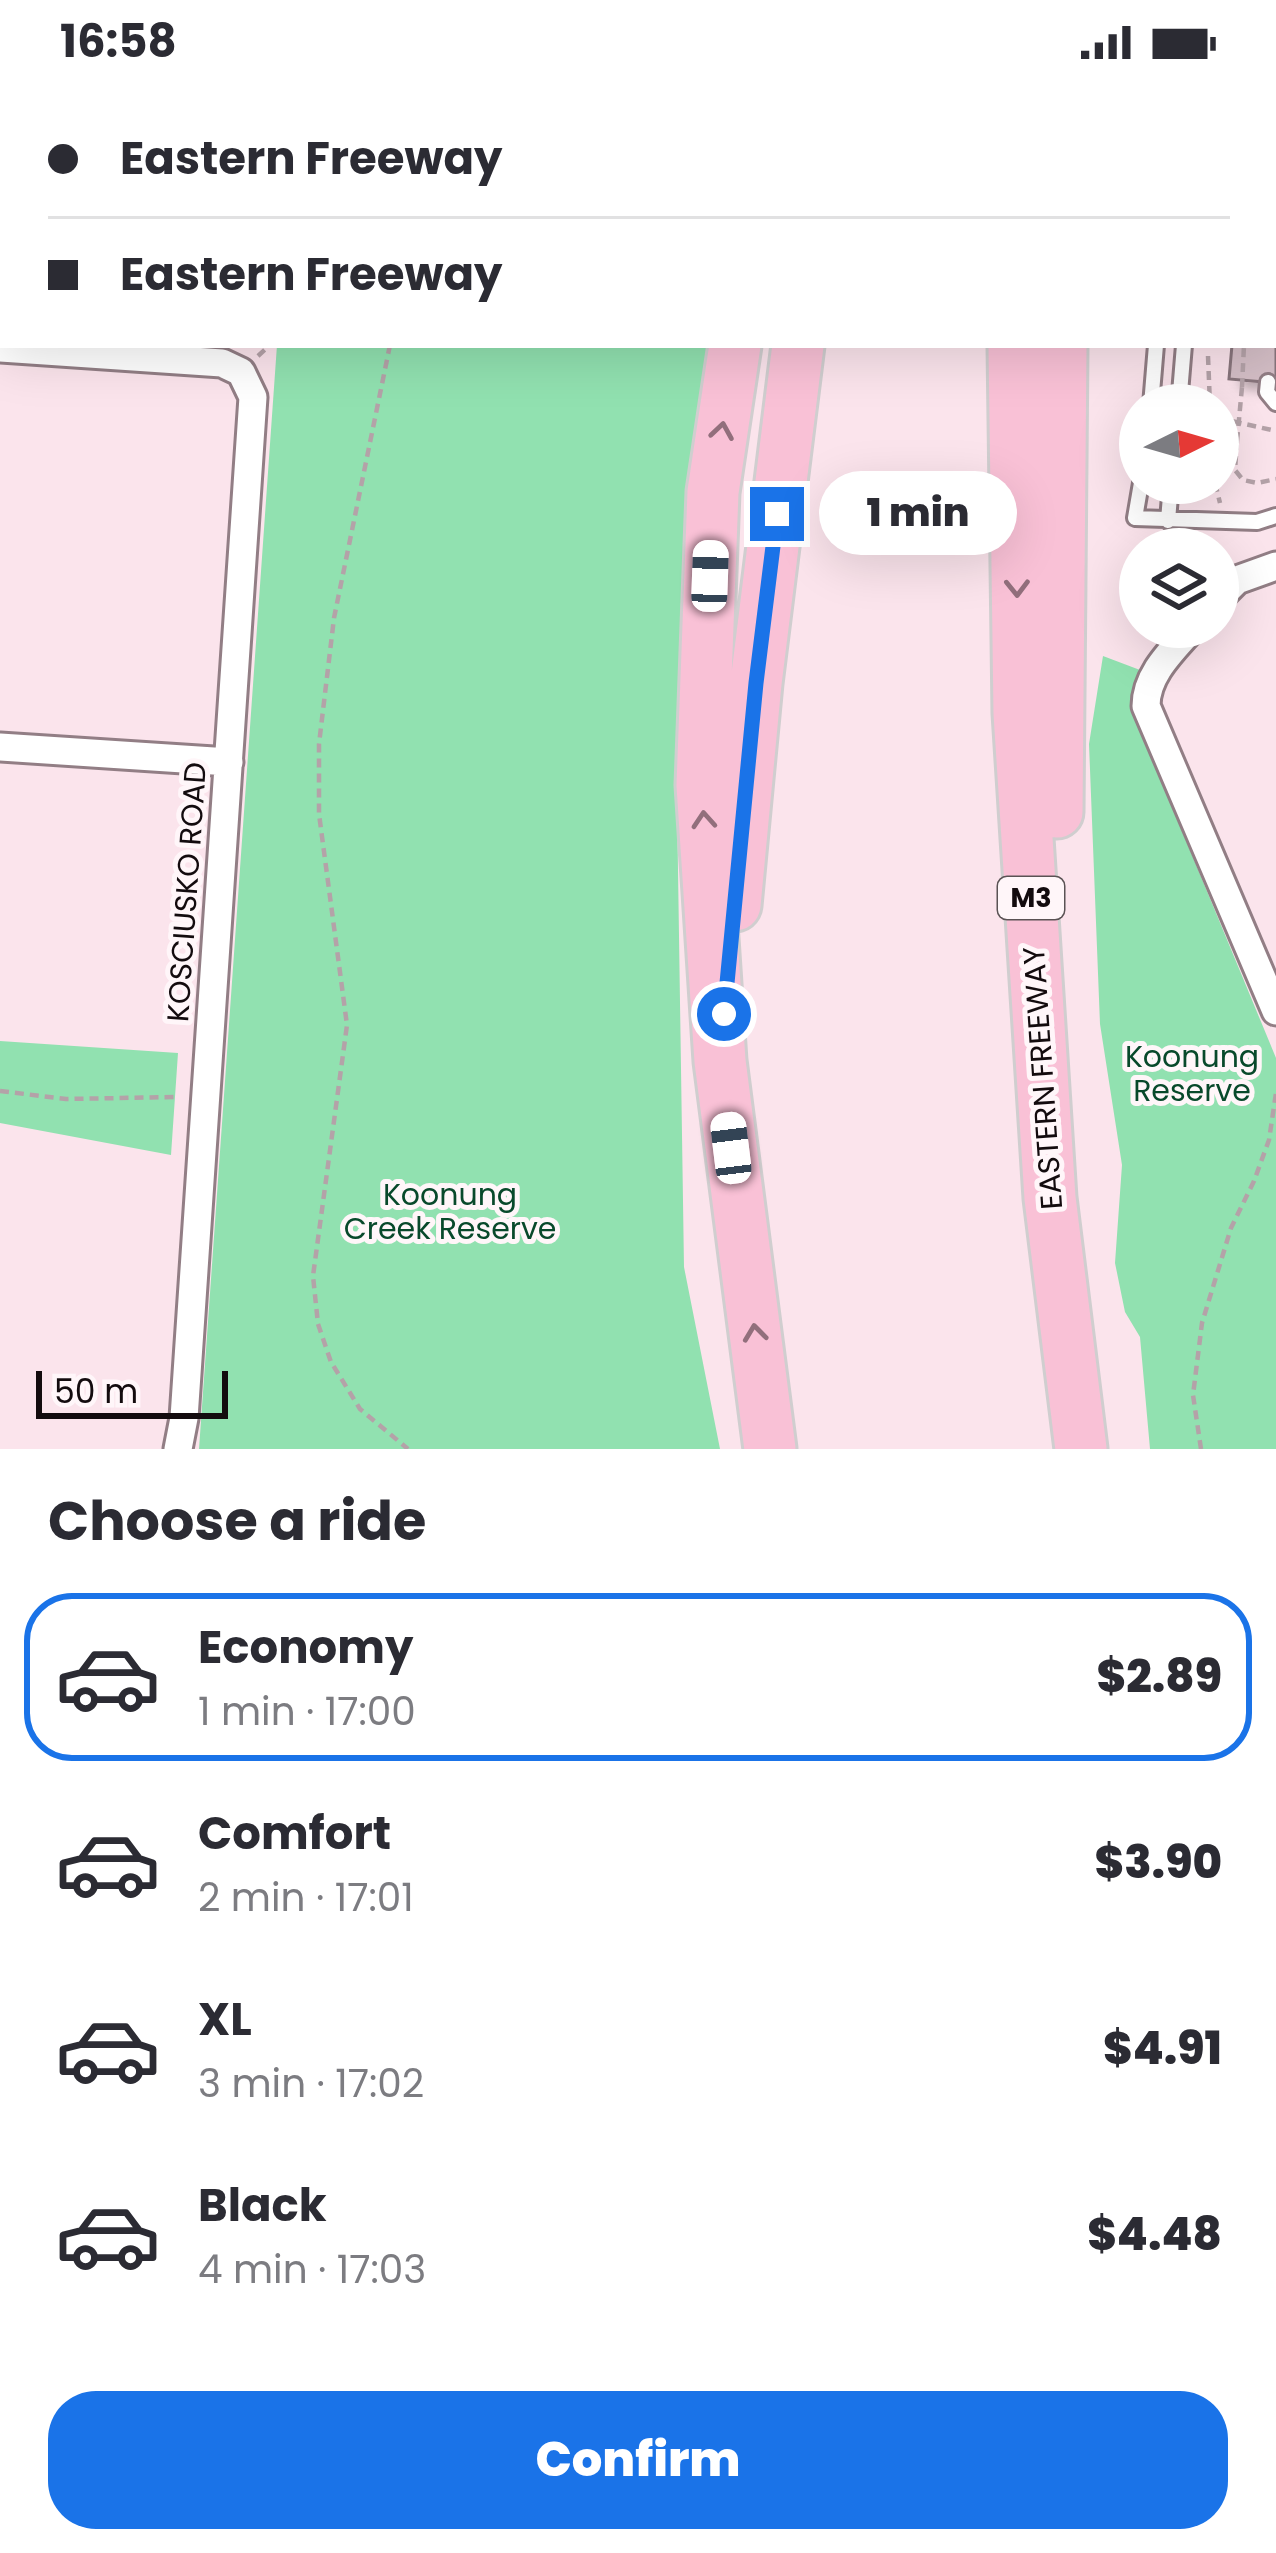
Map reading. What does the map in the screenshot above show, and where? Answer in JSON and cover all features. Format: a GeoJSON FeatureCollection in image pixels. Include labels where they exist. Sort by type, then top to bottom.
{"type":"FeatureCollection","features":[{"type":"Feature","properties":{"kind":"highway"},"geometry":{"type":"LineString","coordinates":[[735,348],[712,492],[702,785],[720,1061],[770,1449]]}},
{"type":"Feature","properties":{"kind":"highway"},"geometry":{"type":"LineString","coordinates":[[720,1061],[756,683],[798,348]]}},
{"type":"Feature","properties":{"kind":"highway","name":"EASTERN FREEWAY"},"geometry":{"type":"LineString","coordinates":[[1014,348],[1019,713],[1050,1198],[1082,1449]]}},
{"type":"Feature","properties":{"kind":"highway"},"geometry":{"type":"LineString","coordinates":[[1061,348],[1056,734],[1060,1030],[1082,1449]]}},
{"type":"Feature","properties":{"kind":"street","name":"KOSCIUSKO ROAD"},"geometry":{"type":"LineString","coordinates":[[0,348],[222,364],[242,372],[251,388],[254,408],[182,1449]]}},
{"type":"Feature","properties":{"kind":"street"},"geometry":{"type":"LineString","coordinates":[[1239,579],[1276,566]]}},
{"type":"Feature","properties":{"kind":"street"},"geometry":{"type":"LineString","coordinates":[[1176,648],[1155,673],[1146,692],[1146,706],[1276,1011]]}},
{"type":"Feature","properties":{"kind":"street"},"geometry":{"type":"LineString","coordinates":[[0,747],[229,762]]}},
{"type":"Feature","properties":{"kind":"lane"},"geometry":{"type":"LineString","coordinates":[[1152,384],[1156,348]]}},
{"type":"Feature","properties":{"kind":"lane"},"geometry":{"type":"LineString","coordinates":[[1181,384],[1184,348]]}},
{"type":"Feature","properties":{"kind":"lane"},"geometry":{"type":"LineString","coordinates":[[1268,382],[1267,392],[1276,403]]}},
{"type":"Feature","properties":{"kind":"lane"},"geometry":{"type":"LineString","coordinates":[[1137,504],[1135,518],[1168,521],[1257,522],[1276,516]]}},
{"type":"Feature","properties":{"kind":"lane"},"geometry":{"type":"LineString","coordinates":[[1168,521],[1169,504]]}},
{"type":"Feature","properties":{"kind":"path"},"geometry":{"type":"LineString","coordinates":[[389,348],[334,618],[319,744],[320,814],[347,1025],[313,1276],[318,1324],[331,1362],[360,1409],[408,1449]]}},
{"type":"Feature","properties":{"kind":"path"},"geometry":{"type":"LineString","coordinates":[[1244,348],[1235,470],[1243,480],[1276,479]]}},
{"type":"Feature","properties":{"kind":"path"},"geometry":{"type":"LineString","coordinates":[[1208,356],[1209,384]]}},
{"type":"Feature","properties":{"kind":"path"},"geometry":{"type":"LineString","coordinates":[[1239,422],[1276,430]]}},
{"type":"Feature","properties":{"kind":"path"},"geometry":{"type":"LineString","coordinates":[[0,1091],[66,1099],[177,1096]]}},
{"type":"Feature","properties":{"kind":"path"},"geometry":{"type":"LineString","coordinates":[[1202,1449],[1193,1395],[1202,1323],[1231,1228],[1269,1140],[1276,1093]]}},
{"type":"Feature","properties":{"kind":"green space","name":"Koonung Creek Reserve"},"geometry":{"type":"Polygon","coordinates":[[[277,348],[745,348],[739,415],[677,803],[684,1267],[720,1449],[199,1449],[277,348]]]}},
{"type":"Feature","properties":{"kind":"green space","name":"Koonung Reserve"},"geometry":{"type":"Polygon","coordinates":[[[1103,656],[1140,670],[1132,698],[1137,722],[1276,1058],[1276,1449],[1150,1449],[1140,1337],[1125,1312],[1115,1263],[1122,1165],[1100,1024],[1089,744],[1103,656]]]}},
{"type":"Feature","properties":{"kind":"green space"},"geometry":{"type":"Polygon","coordinates":[[[0,1041],[178,1053],[171,1155],[0,1123],[0,1041]]]}},
{"type":"Feature","properties":{"kind":"building"},"geometry":{"type":"Polygon","coordinates":[[[1232,348],[1276,348],[1276,383],[1229,379],[1232,348]]]}},
{"type":"Feature","properties":{"kind":"route"},"geometry":{"type":"LineString","coordinates":[[724,1014],[777,514]]}}]}
